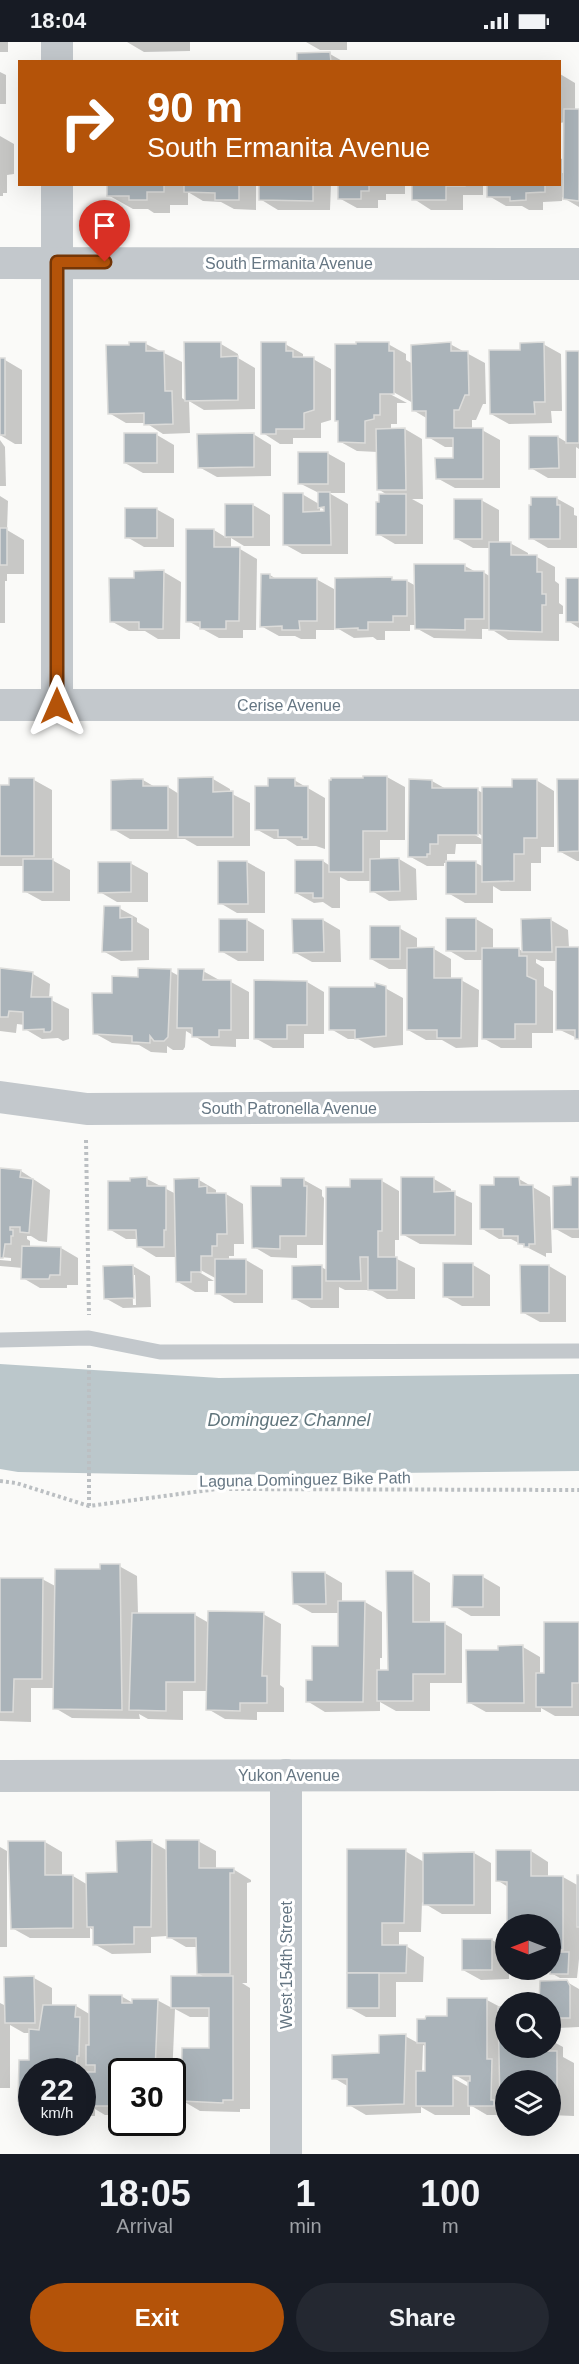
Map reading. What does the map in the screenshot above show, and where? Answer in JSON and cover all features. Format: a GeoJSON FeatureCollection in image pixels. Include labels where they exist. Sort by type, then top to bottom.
{"type":"FeatureCollection","features":[{"type":"Feature","properties":{"kind":"street"},"geometry":{"type":"LineString","coordinates":[[57,42],[57,60]]}},
{"type":"Feature","properties":{"kind":"street"},"geometry":{"type":"LineString","coordinates":[[57,186],[57,706]]}},
{"type":"Feature","properties":{"kind":"street","name":"South Ermanita Avenue"},"geometry":{"type":"LineString","coordinates":[[0,262],[579,264]]}},
{"type":"Feature","properties":{"kind":"street","name":"Cerise Avenue"},"geometry":{"type":"LineString","coordinates":[[0,705],[579,705]]}},
{"type":"Feature","properties":{"kind":"street","name":"South Patronella Avenue"},"geometry":{"type":"LineString","coordinates":[[0,1097],[87,1109],[579,1106]]}},
{"type":"Feature","properties":{"kind":"street","name":"West 154th Street"},"geometry":{"type":"LineString","coordinates":[[286,1775],[286,2154]]}},
{"type":"Feature","properties":{"kind":"street","name":"Yukon Avenue"},"geometry":{"type":"LineString","coordinates":[[0,1776],[579,1775]]}},
{"type":"Feature","properties":{"kind":"lane"},"geometry":{"type":"LineString","coordinates":[[0,1340],[89,1340],[160,1352],[579,1351]]}},
{"type":"Feature","properties":{"kind":"path"},"geometry":{"type":"LineString","coordinates":[[87,1109],[89,1506]]}},
{"type":"Feature","properties":{"kind":"path","name":"Laguna Dominguez Bike Path"},"geometry":{"type":"LineString","coordinates":[[0,1481],[16,1483],[89,1506],[216,1489],[579,1490]]}},
{"type":"Feature","properties":{"kind":"water","name":"Dominguez Channel"},"geometry":{"type":"Polygon","coordinates":[[[0,1364],[219,1378],[579,1374],[579,1471],[194,1475],[18,1472],[0,1469],[0,1364]]]}},
{"type":"Feature","properties":{"kind":"building"},"geometry":{"type":"Polygon","coordinates":[[[330,52],[331,60],[297,60],[297,53],[330,52]]]}},
{"type":"Feature","properties":{"kind":"building"},"geometry":{"type":"Polygon","coordinates":[[[564,109],[579,109],[579,201],[563,199],[564,109]]]}},
{"type":"Feature","properties":{"kind":"building"},"geometry":{"type":"Polygon","coordinates":[[[107,186],[164,186],[164,192],[147,192],[147,200],[129,200],[129,196],[107,196],[107,186]]]}},
{"type":"Feature","properties":{"kind":"building"},"geometry":{"type":"Polygon","coordinates":[[[184,186],[239,186],[239,200],[215,200],[215,193],[184,192],[184,186]]]}},
{"type":"Feature","properties":{"kind":"building"},"geometry":{"type":"Polygon","coordinates":[[[259,186],[313,186],[313,201],[259,200],[259,186]]]}},
{"type":"Feature","properties":{"kind":"building"},"geometry":{"type":"Polygon","coordinates":[[[338,186],[369,186],[369,191],[361,191],[361,199],[338,199],[338,186]]]}},
{"type":"Feature","properties":{"kind":"building"},"geometry":{"type":"Polygon","coordinates":[[[412,186],[446,186],[446,200],[412,200],[412,186]]]}},
{"type":"Feature","properties":{"kind":"building"},"geometry":{"type":"Polygon","coordinates":[[[487,186],[545,186],[545,192],[526,193],[526,200],[510,201],[510,197],[487,197],[487,186]]]}},
{"type":"Feature","properties":{"kind":"building"},"geometry":{"type":"Polygon","coordinates":[[[129,342],[146,342],[146,351],[164,351],[165,391],[172,391],[173,424],[144,425],[144,413],[108,414],[106,345],[129,345],[129,342]]]}},
{"type":"Feature","properties":{"kind":"building"},"geometry":{"type":"Polygon","coordinates":[[[184,342],[221,342],[221,357],[238,356],[238,400],[185,401],[184,342]]]}},
{"type":"Feature","properties":{"kind":"building"},"geometry":{"type":"Polygon","coordinates":[[[261,342],[286,342],[286,351],[293,351],[293,357],[314,357],[314,410],[304,413],[304,429],[276,429],[276,434],[261,434],[261,342]]]}},
{"type":"Feature","properties":{"kind":"building"},"geometry":{"type":"Polygon","coordinates":[[[356,342],[389,342],[389,351],[394,351],[394,394],[380,394],[380,415],[374,415],[374,419],[365,421],[365,443],[338,442],[338,421],[335,421],[335,344],[356,344],[356,342]]]}},
{"type":"Feature","properties":{"kind":"building"},"geometry":{"type":"Polygon","coordinates":[[[451,342],[451,351],[468,351],[469,395],[465,395],[459,410],[454,410],[454,428],[483,428],[483,479],[436,479],[435,458],[453,458],[453,438],[426,438],[426,411],[412,411],[411,345],[451,342]]]}},
{"type":"Feature","properties":{"kind":"building"},"geometry":{"type":"Polygon","coordinates":[[[544,342],[545,402],[534,402],[535,414],[490,414],[489,350],[520,350],[520,343],[544,342]]]}},
{"type":"Feature","properties":{"kind":"building"},"geometry":{"type":"Polygon","coordinates":[[[566,351],[579,351],[579,443],[566,443],[566,351]]]}},
{"type":"Feature","properties":{"kind":"building"},"geometry":{"type":"Polygon","coordinates":[[[0,358],[5,358],[5,435],[0,435],[0,358]]]}},
{"type":"Feature","properties":{"kind":"building"},"geometry":{"type":"Polygon","coordinates":[[[405,428],[406,490],[377,490],[376,429],[405,428]]]}},
{"type":"Feature","properties":{"kind":"building"},"geometry":{"type":"Polygon","coordinates":[[[124,433],[157,433],[157,463],[124,463],[124,433]]]}},
{"type":"Feature","properties":{"kind":"building"},"geometry":{"type":"Polygon","coordinates":[[[254,433],[254,467],[198,468],[197,434],[254,433]]]}},
{"type":"Feature","properties":{"kind":"building"},"geometry":{"type":"Polygon","coordinates":[[[529,436],[558,436],[559,468],[529,469],[529,436]]]}},
{"type":"Feature","properties":{"kind":"building"},"geometry":{"type":"Polygon","coordinates":[[[298,452],[328,452],[328,484],[298,484],[298,452]]]}},
{"type":"Feature","properties":{"kind":"building"},"geometry":{"type":"Polygon","coordinates":[[[318,492],[330,492],[331,545],[283,545],[283,493],[303,493],[303,512],[324,511],[324,507],[318,508],[318,492]]]}},
{"type":"Feature","properties":{"kind":"building"},"geometry":{"type":"Polygon","coordinates":[[[379,494],[406,494],[406,535],[376,535],[376,502],[379,502],[379,494]]]}},
{"type":"Feature","properties":{"kind":"building"},"geometry":{"type":"Polygon","coordinates":[[[531,497],[557,497],[557,505],[560,505],[560,539],[529,539],[531,497]]]}},
{"type":"Feature","properties":{"kind":"building"},"geometry":{"type":"Polygon","coordinates":[[[454,499],[482,499],[482,539],[454,539],[454,499]]]}},
{"type":"Feature","properties":{"kind":"building"},"geometry":{"type":"Polygon","coordinates":[[[225,504],[253,504],[253,537],[225,537],[225,504]]]}},
{"type":"Feature","properties":{"kind":"building"},"geometry":{"type":"Polygon","coordinates":[[[125,508],[157,508],[157,538],[125,538],[125,508]]]}},
{"type":"Feature","properties":{"kind":"building"},"geometry":{"type":"Polygon","coordinates":[[[0,528],[7,528],[7,565],[0,565],[0,528]]]}},
{"type":"Feature","properties":{"kind":"building"},"geometry":{"type":"Polygon","coordinates":[[[186,529],[214,529],[214,547],[240,547],[239,621],[226,621],[226,629],[200,629],[200,622],[186,622],[186,529]]]}},
{"type":"Feature","properties":{"kind":"building"},"geometry":{"type":"Polygon","coordinates":[[[489,542],[511,542],[511,555],[537,555],[537,572],[542,572],[542,594],[546,594],[546,605],[542,605],[542,632],[489,630],[489,542]]]}},
{"type":"Feature","properties":{"kind":"building"},"geometry":{"type":"Polygon","coordinates":[[[414,564],[465,564],[465,571],[484,571],[484,619],[465,619],[465,630],[415,629],[414,564]]]}},
{"type":"Feature","properties":{"kind":"building"},"geometry":{"type":"Polygon","coordinates":[[[164,570],[163,629],[139,629],[139,622],[110,622],[109,578],[134,578],[134,571],[164,570]]]}},
{"type":"Feature","properties":{"kind":"building"},"geometry":{"type":"Polygon","coordinates":[[[261,574],[270,574],[270,578],[317,578],[317,621],[299,621],[300,630],[282,630],[282,626],[260,627],[261,574]]]}},
{"type":"Feature","properties":{"kind":"building"},"geometry":{"type":"Polygon","coordinates":[[[392,577],[392,580],[407,580],[407,616],[393,616],[393,622],[368,622],[368,630],[335,629],[335,578],[392,577]]]}},
{"type":"Feature","properties":{"kind":"building"},"geometry":{"type":"Polygon","coordinates":[[[566,578],[579,578],[579,622],[566,622],[566,578]]]}},
{"type":"Feature","properties":{"kind":"building"},"geometry":{"type":"Polygon","coordinates":[[[363,776],[387,776],[387,831],[363,831],[363,872],[329,872],[329,780],[331,778],[363,778],[363,776]]]}},
{"type":"Feature","properties":{"kind":"building"},"geometry":{"type":"Polygon","coordinates":[[[213,777],[213,792],[233,791],[233,837],[178,837],[178,778],[213,777]]]}},
{"type":"Feature","properties":{"kind":"building"},"geometry":{"type":"Polygon","coordinates":[[[9,778],[34,778],[34,856],[0,856],[0,785],[9,785],[9,778]]]}},
{"type":"Feature","properties":{"kind":"building"},"geometry":{"type":"Polygon","coordinates":[[[268,778],[295,778],[295,786],[308,786],[308,839],[278,837],[278,830],[255,830],[255,786],[268,786],[268,778]]]}},
{"type":"Feature","properties":{"kind":"building"},"geometry":{"type":"Polygon","coordinates":[[[143,779],[143,786],[168,786],[168,830],[111,830],[111,780],[143,779]]]}},
{"type":"Feature","properties":{"kind":"building"},"geometry":{"type":"Polygon","coordinates":[[[409,779],[432,780],[432,788],[478,788],[478,835],[438,835],[438,844],[430,844],[430,854],[427,854],[427,857],[408,857],[409,779]]]}},
{"type":"Feature","properties":{"kind":"building"},"geometry":{"type":"Polygon","coordinates":[[[512,779],[537,779],[537,838],[524,838],[524,854],[514,854],[514,881],[482,882],[482,787],[512,787],[512,779]]]}},
{"type":"Feature","properties":{"kind":"building"},"geometry":{"type":"Polygon","coordinates":[[[557,779],[579,779],[579,851],[558,852],[557,779]]]}},
{"type":"Feature","properties":{"kind":"building"},"geometry":{"type":"Polygon","coordinates":[[[399,858],[400,891],[370,892],[370,859],[399,858]]]}},
{"type":"Feature","properties":{"kind":"building"},"geometry":{"type":"Polygon","coordinates":[[[23,859],[53,859],[53,892],[23,892],[23,859]]]}},
{"type":"Feature","properties":{"kind":"building"},"geometry":{"type":"Polygon","coordinates":[[[295,860],[323,860],[323,898],[313,898],[313,893],[295,893],[295,860]]]}},
{"type":"Feature","properties":{"kind":"building"},"geometry":{"type":"Polygon","coordinates":[[[218,861],[247,861],[248,904],[218,904],[218,861]]]}},
{"type":"Feature","properties":{"kind":"building"},"geometry":{"type":"Polygon","coordinates":[[[446,861],[476,861],[476,894],[446,894],[446,861]]]}},
{"type":"Feature","properties":{"kind":"building"},"geometry":{"type":"Polygon","coordinates":[[[98,862],[131,862],[131,892],[98,893],[98,862]]]}},
{"type":"Feature","properties":{"kind":"building"},"geometry":{"type":"Polygon","coordinates":[[[104,906],[120,906],[120,918],[132,917],[132,951],[102,952],[104,906]]]}},
{"type":"Feature","properties":{"kind":"building"},"geometry":{"type":"Polygon","coordinates":[[[446,918],[476,918],[476,951],[446,951],[446,918]]]}},
{"type":"Feature","properties":{"kind":"building"},"geometry":{"type":"Polygon","coordinates":[[[551,918],[552,952],[522,952],[521,919],[551,918]]]}},
{"type":"Feature","properties":{"kind":"building"},"geometry":{"type":"Polygon","coordinates":[[[219,919],[247,919],[247,952],[219,952],[219,919]]]}},
{"type":"Feature","properties":{"kind":"building"},"geometry":{"type":"Polygon","coordinates":[[[292,919],[323,919],[324,952],[293,953],[292,919]]]}},
{"type":"Feature","properties":{"kind":"building"},"geometry":{"type":"Polygon","coordinates":[[[370,926],[400,926],[400,959],[370,959],[370,926]]]}},
{"type":"Feature","properties":{"kind":"building"},"geometry":{"type":"Polygon","coordinates":[[[434,947],[434,978],[462,978],[461,1038],[437,1038],[437,1030],[407,1030],[407,948],[434,947]]]}},
{"type":"Feature","properties":{"kind":"building"},"geometry":{"type":"Polygon","coordinates":[[[556,947],[579,947],[579,1039],[575,1039],[575,1030],[556,1030],[556,947]]]}},
{"type":"Feature","properties":{"kind":"building"},"geometry":{"type":"Polygon","coordinates":[[[482,948],[519,948],[519,956],[527,956],[527,976],[536,980],[536,1024],[515,1024],[515,1039],[482,1039],[482,948]]]}},
{"type":"Feature","properties":{"kind":"building"},"geometry":{"type":"Polygon","coordinates":[[[0,968],[33,972],[31,997],[52,997],[52,1030],[50,1032],[44,1032],[44,1029],[23,1030],[23,1012],[9,1011],[8,1017],[0,1017],[0,968]]]}},
{"type":"Feature","properties":{"kind":"building"},"geometry":{"type":"Polygon","coordinates":[[[138,968],[171,969],[168,1037],[164,1041],[154,1041],[150,1036],[150,1043],[132,1042],[132,1036],[93,1034],[92,993],[112,993],[112,976],[138,977],[138,968]]]}},
{"type":"Feature","properties":{"kind":"building"},"geometry":{"type":"Polygon","coordinates":[[[178,969],[204,969],[203,980],[231,980],[231,1030],[219,1030],[219,1037],[192,1037],[192,1028],[177,1028],[178,969]]]}},
{"type":"Feature","properties":{"kind":"building"},"geometry":{"type":"Polygon","coordinates":[[[254,980],[307,981],[307,1025],[287,1025],[287,1039],[254,1039],[254,980]]]}},
{"type":"Feature","properties":{"kind":"building"},"geometry":{"type":"Polygon","coordinates":[[[375,983],[386,986],[386,1036],[355,1039],[355,1030],[329,1030],[329,987],[375,987],[375,983]]]}},
{"type":"Feature","properties":{"kind":"building"},"geometry":{"type":"Polygon","coordinates":[[[0,1168],[21,1170],[20,1177],[33,1179],[29,1233],[20,1232],[20,1227],[10,1227],[10,1230],[13,1230],[13,1236],[11,1236],[11,1244],[5,1244],[3,1258],[0,1258],[0,1168]]]}},
{"type":"Feature","properties":{"kind":"building"},"geometry":{"type":"Polygon","coordinates":[[[147,1177],[147,1186],[166,1186],[164,1247],[137,1247],[136,1230],[108,1230],[108,1181],[130,1181],[130,1178],[147,1177]]]}},
{"type":"Feature","properties":{"kind":"building"},"geometry":{"type":"Polygon","coordinates":[[[401,1177],[434,1177],[434,1192],[455,1191],[455,1235],[401,1235],[401,1177]]]}},
{"type":"Feature","properties":{"kind":"building"},"geometry":{"type":"Polygon","coordinates":[[[494,1177],[519,1177],[520,1185],[533,1185],[535,1244],[524,1247],[524,1244],[518,1244],[518,1236],[503,1236],[503,1229],[480,1229],[480,1185],[494,1185],[494,1177]]]}},
{"type":"Feature","properties":{"kind":"building"},"geometry":{"type":"Polygon","coordinates":[[[571,1177],[579,1177],[579,1229],[553,1229],[553,1186],[571,1185],[571,1177]]]}},
{"type":"Feature","properties":{"kind":"building"},"geometry":{"type":"Polygon","coordinates":[[[199,1178],[199,1187],[207,1186],[207,1193],[226,1193],[227,1234],[217,1234],[217,1246],[212,1246],[212,1256],[201,1256],[201,1272],[191,1272],[191,1282],[176,1282],[174,1179],[199,1178]]]}},
{"type":"Feature","properties":{"kind":"building"},"geometry":{"type":"Polygon","coordinates":[[[281,1178],[304,1178],[304,1186],[307,1186],[306,1236],[280,1236],[280,1249],[252,1248],[251,1186],[281,1186],[281,1178]]]}},
{"type":"Feature","properties":{"kind":"building"},"geometry":{"type":"Polygon","coordinates":[[[350,1179],[382,1179],[382,1231],[378,1231],[378,1257],[397,1257],[397,1290],[368,1290],[368,1257],[360,1257],[361,1281],[326,1281],[326,1187],[350,1187],[350,1179]]]}},
{"type":"Feature","properties":{"kind":"building"},"geometry":{"type":"Polygon","coordinates":[[[22,1246],[61,1247],[60,1275],[50,1275],[49,1279],[21,1279],[22,1246]]]}},
{"type":"Feature","properties":{"kind":"building"},"geometry":{"type":"Polygon","coordinates":[[[215,1259],[246,1259],[246,1294],[215,1294],[215,1259]]]}},
{"type":"Feature","properties":{"kind":"building"},"geometry":{"type":"Polygon","coordinates":[[[443,1263],[473,1263],[473,1297],[443,1297],[443,1263]]]}},
{"type":"Feature","properties":{"kind":"building"},"geometry":{"type":"Polygon","coordinates":[[[133,1265],[134,1298],[104,1299],[103,1266],[133,1265]]]}},
{"type":"Feature","properties":{"kind":"building"},"geometry":{"type":"Polygon","coordinates":[[[322,1265],[322,1299],[292,1299],[292,1266],[322,1265]]]}},
{"type":"Feature","properties":{"kind":"building"},"geometry":{"type":"Polygon","coordinates":[[[520,1265],[549,1265],[549,1313],[521,1313],[520,1265]]]}},
{"type":"Feature","properties":{"kind":"building"},"geometry":{"type":"Polygon","coordinates":[[[100,1564],[120,1564],[122,1710],[53,1709],[55,1569],[100,1569],[100,1564]]]}},
{"type":"Feature","properties":{"kind":"building"},"geometry":{"type":"Polygon","coordinates":[[[386,1571],[413,1571],[413,1622],[445,1622],[445,1674],[413,1674],[413,1701],[377,1701],[377,1670],[388,1670],[386,1571]]]}},
{"type":"Feature","properties":{"kind":"building"},"geometry":{"type":"Polygon","coordinates":[[[292,1572],[325,1572],[326,1604],[293,1604],[292,1572]]]}},
{"type":"Feature","properties":{"kind":"building"},"geometry":{"type":"Polygon","coordinates":[[[453,1575],[483,1575],[483,1607],[452,1607],[453,1575]]]}},
{"type":"Feature","properties":{"kind":"building"},"geometry":{"type":"Polygon","coordinates":[[[0,1578],[43,1578],[42,1679],[14,1679],[13,1712],[0,1712],[0,1578]]]}},
{"type":"Feature","properties":{"kind":"building"},"geometry":{"type":"Polygon","coordinates":[[[338,1601],[365,1601],[363,1702],[306,1702],[306,1680],[312,1680],[312,1646],[338,1646],[338,1601]]]}},
{"type":"Feature","properties":{"kind":"building"},"geometry":{"type":"Polygon","coordinates":[[[208,1611],[264,1612],[262,1676],[267,1676],[267,1703],[240,1703],[240,1711],[206,1710],[208,1611]]]}},
{"type":"Feature","properties":{"kind":"building"},"geometry":{"type":"Polygon","coordinates":[[[132,1613],[195,1613],[195,1682],[166,1682],[166,1711],[129,1710],[132,1613]]]}},
{"type":"Feature","properties":{"kind":"building"},"geometry":{"type":"Polygon","coordinates":[[[544,1622],[579,1622],[579,1683],[572,1683],[572,1707],[536,1707],[536,1673],[544,1673],[544,1622]]]}},
{"type":"Feature","properties":{"kind":"building"},"geometry":{"type":"Polygon","coordinates":[[[523,1645],[524,1703],[467,1703],[466,1650],[498,1650],[498,1646],[523,1645]]]}},
{"type":"Feature","properties":{"kind":"building"},"geometry":{"type":"Polygon","coordinates":[[[152,1840],[151,1927],[134,1927],[134,1944],[93,1945],[93,1927],[87,1927],[86,1873],[117,1872],[116,1841],[152,1840]]]}},
{"type":"Feature","properties":{"kind":"building"},"geometry":{"type":"Polygon","coordinates":[[[166,1840],[199,1840],[199,1868],[234,1868],[234,1873],[230,1873],[230,1974],[197,1974],[196,1938],[167,1938],[166,1840]]]}},
{"type":"Feature","properties":{"kind":"building"},"geometry":{"type":"Polygon","coordinates":[[[8,1841],[45,1841],[45,1875],[73,1875],[73,1928],[11,1929],[8,1841]]]}},
{"type":"Feature","properties":{"kind":"building"},"geometry":{"type":"Polygon","coordinates":[[[347,1849],[406,1849],[404,1923],[382,1923],[382,1945],[407,1945],[406,1973],[347,1973],[347,1849]]]}},
{"type":"Feature","properties":{"kind":"building"},"geometry":{"type":"Polygon","coordinates":[[[496,1850],[531,1850],[531,1876],[563,1876],[563,1950],[561,1950],[561,1914],[507,1914],[507,1882],[496,1881],[496,1850]]]}},
{"type":"Feature","properties":{"kind":"building"},"geometry":{"type":"Polygon","coordinates":[[[474,1852],[474,1905],[423,1905],[423,1853],[474,1852]]]}},
{"type":"Feature","properties":{"kind":"building"},"geometry":{"type":"Polygon","coordinates":[[[577,1875],[579,1875],[579,1927],[577,1927],[577,1875]]]}},
{"type":"Feature","properties":{"kind":"building"},"geometry":{"type":"Polygon","coordinates":[[[462,1939],[492,1939],[492,1970],[462,1970],[462,1939]]]}},
{"type":"Feature","properties":{"kind":"building"},"geometry":{"type":"Polygon","coordinates":[[[561,1952],[569,1952],[568,1974],[561,1974],[561,1952]]]}},
{"type":"Feature","properties":{"kind":"building"},"geometry":{"type":"Polygon","coordinates":[[[347,1973],[379,1973],[379,2008],[347,2008],[347,1973]]]}},
{"type":"Feature","properties":{"kind":"building"},"geometry":{"type":"Polygon","coordinates":[[[34,1976],[35,2023],[5,2023],[4,1977],[34,1976]]]}},
{"type":"Feature","properties":{"kind":"building"},"geometry":{"type":"Polygon","coordinates":[[[171,1976],[233,1976],[233,2100],[223,2100],[223,2103],[186,2101],[186,2058],[182,2058],[182,2048],[209,2048],[209,2008],[171,2008],[171,1976]]]}},
{"type":"Feature","properties":{"kind":"building"},"geometry":{"type":"Polygon","coordinates":[[[567,1980],[570,1986],[570,2018],[561,2018],[561,1992],[539,1992],[540,1981],[567,1980]]]}},
{"type":"Feature","properties":{"kind":"building"},"geometry":{"type":"Polygon","coordinates":[[[89,1995],[122,1995],[122,2003],[132,2003],[132,1999],[158,1999],[156,2058],[108,2058],[108,2106],[96,2106],[96,2058],[86,2058],[86,2045],[89,2045],[89,1995]]]}},
{"type":"Feature","properties":{"kind":"building"},"geometry":{"type":"Polygon","coordinates":[[[447,1998],[487,1998],[487,2059],[492,2059],[491,2100],[494,2100],[494,2106],[468,2106],[470,2076],[453,2076],[453,2106],[416,2106],[416,2071],[425,2071],[425,2043],[417,2043],[417,2019],[425,2019],[426,2016],[447,2016],[447,1998]]]}},
{"type":"Feature","properties":{"kind":"building"},"geometry":{"type":"Polygon","coordinates":[[[43,2005],[76,2005],[75,2017],[80,2017],[79,2056],[77,2058],[29,2058],[29,2029],[39,2030],[43,2005]]]}},
{"type":"Feature","properties":{"kind":"building"},"geometry":{"type":"Polygon","coordinates":[[[406,2034],[404,2104],[347,2106],[347,2079],[332,2079],[332,2055],[379,2053],[379,2035],[406,2034]]]}},
{"type":"Feature","properties":{"kind":"building"},"geometry":{"type":"Polygon","coordinates":[[[499,2058],[557,2058],[557,2070],[499,2070],[499,2058]]]}},
{"type":"Feature","properties":{"kind":"route"},"geometry":{"type":"LineString","coordinates":[[57,706],[57,262],[105,262]]}}]}
